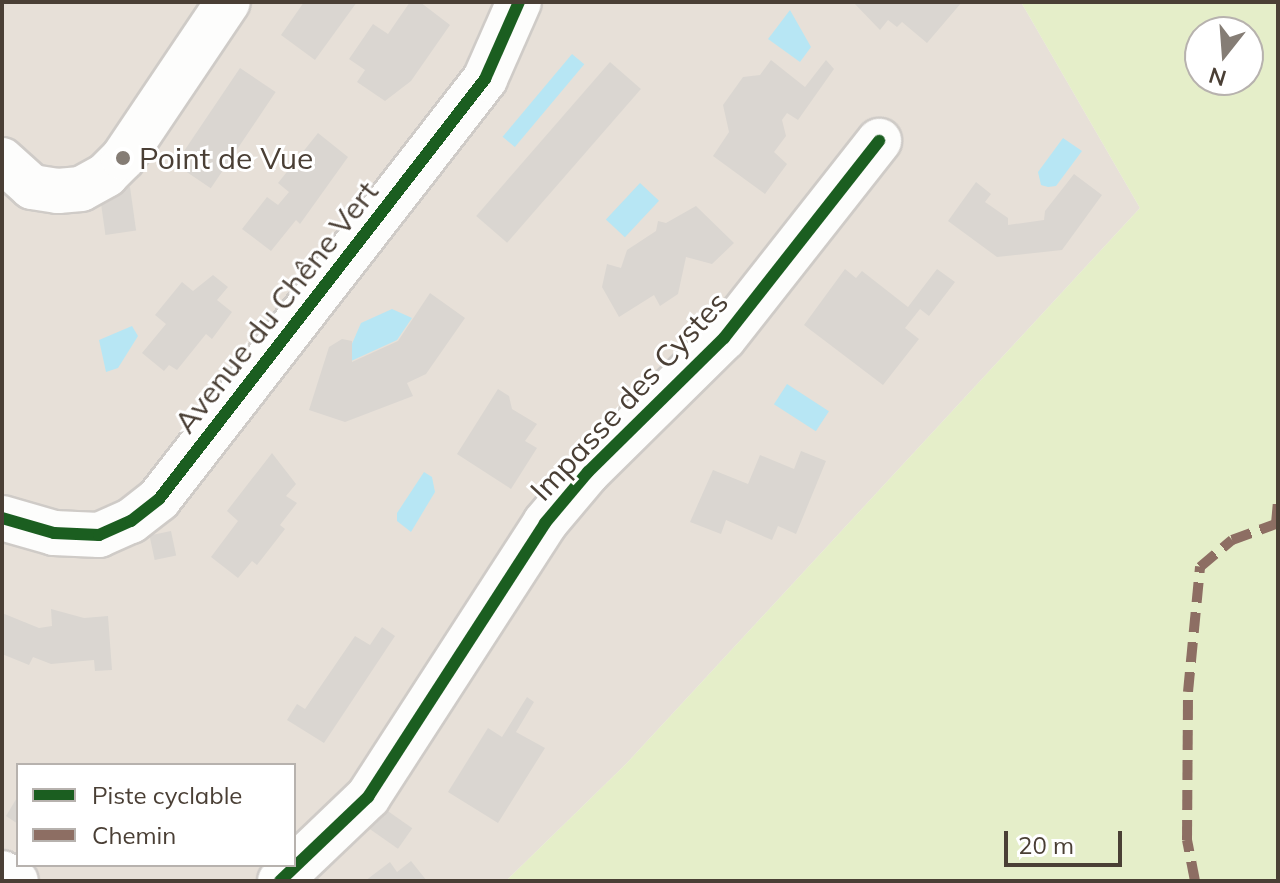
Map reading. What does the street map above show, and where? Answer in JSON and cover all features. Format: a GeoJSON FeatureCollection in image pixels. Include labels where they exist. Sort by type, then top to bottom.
{"type":"FeatureCollection","features":[{"type":"Feature","properties":{"kind":"street"},"geometry":{"type":"LineString","coordinates":[[2,160],[32,187],[58,191],[81,189],[106,175],[123,158],[228,2]]}},
{"type":"Feature","properties":{"kind":"street","name":"Avenue du Chêne Vert"},"geometry":{"type":"LineString","coordinates":[[2,518],[54,533],[99,535],[131,521],[159,499],[485,79],[519,2]]}},
{"type":"Feature","properties":{"kind":"street","name":"Impasse des Cystes"},"geometry":{"type":"LineString","coordinates":[[296,866],[368,797],[545,523],[588,472],[724,338],[879,141]]}},
{"type":"Feature","properties":{"kind":"street","name":"Impasse des Cystes"},"geometry":{"type":"LineString","coordinates":[[280,881],[295,867]]}},
{"type":"Feature","properties":{"kind":"street"},"geometry":{"type":"LineString","coordinates":[[2,873],[16,881]]}},
{"type":"Feature","properties":{"kind":"shaded area"},"geometry":{"type":"Polygon","coordinates":[[[2,2],[1021,2],[1140,208],[626,764],[506,881],[2,881],[2,2]]]}},
{"type":"Feature","properties":{"kind":"green space"},"geometry":{"type":"Polygon","coordinates":[[[1021,2],[1278,2],[1278,881],[506,881],[626,764],[1140,208],[1021,2]]]}},
{"type":"Feature","properties":{"kind":"water"},"geometry":{"type":"Polygon","coordinates":[[[790,10],[811,47],[800,62],[768,39],[790,10]]]}},
{"type":"Feature","properties":{"kind":"water"},"geometry":{"type":"Polygon","coordinates":[[[572,54],[584,64],[515,147],[503,137],[572,54]]]}},
{"type":"Feature","properties":{"kind":"water"},"geometry":{"type":"Polygon","coordinates":[[[1063,138],[1082,151],[1056,186],[1041,185],[1038,172],[1063,138]]]}},
{"type":"Feature","properties":{"kind":"water"},"geometry":{"type":"Polygon","coordinates":[[[640,183],[659,201],[625,237],[606,220],[640,183]]]}},
{"type":"Feature","properties":{"kind":"water"},"geometry":{"type":"Polygon","coordinates":[[[392,309],[412,318],[397,340],[351,361],[351,346],[361,323],[392,309]]]}},
{"type":"Feature","properties":{"kind":"water"},"geometry":{"type":"Polygon","coordinates":[[[132,326],[138,336],[118,368],[106,372],[99,340],[132,326]]]}},
{"type":"Feature","properties":{"kind":"water"},"geometry":{"type":"Polygon","coordinates":[[[787,384],[829,411],[816,431],[774,404],[787,384]]]}},
{"type":"Feature","properties":{"kind":"water"},"geometry":{"type":"Polygon","coordinates":[[[424,472],[432,477],[435,492],[411,532],[397,521],[397,513],[424,472]]]}},
{"type":"Feature","properties":{"kind":"building"},"geometry":{"type":"Polygon","coordinates":[[[304,2],[357,2],[315,60],[281,35],[304,2]]]}},
{"type":"Feature","properties":{"kind":"building"},"geometry":{"type":"Polygon","coordinates":[[[410,2],[420,2],[450,25],[411,81],[385,101],[357,82],[365,70],[349,59],[373,24],[388,34],[410,2]]]}},
{"type":"Feature","properties":{"kind":"building"},"geometry":{"type":"Polygon","coordinates":[[[853,2],[962,2],[927,43],[902,22],[897,27],[888,20],[880,30],[853,2]]]}},
{"type":"Feature","properties":{"kind":"building"},"geometry":{"type":"Polygon","coordinates":[[[771,60],[805,87],[826,60],[834,69],[798,120],[787,113],[782,120],[786,136],[774,152],[787,164],[765,194],[713,156],[729,132],[723,105],[743,77],[760,75],[771,60]]]}},
{"type":"Feature","properties":{"kind":"building"},"geometry":{"type":"Polygon","coordinates":[[[610,62],[641,89],[507,243],[476,216],[610,62]]]}},
{"type":"Feature","properties":{"kind":"building"},"geometry":{"type":"Polygon","coordinates":[[[240,68],[276,92],[211,188],[175,164],[240,68]]]}},
{"type":"Feature","properties":{"kind":"building"},"geometry":{"type":"Polygon","coordinates":[[[318,133],[348,157],[300,224],[296,220],[271,251],[242,229],[267,197],[278,205],[289,192],[278,183],[318,133]]]}},
{"type":"Feature","properties":{"kind":"building"},"geometry":{"type":"Polygon","coordinates":[[[1074,174],[1102,195],[1062,250],[997,257],[948,221],[976,182],[991,194],[985,202],[1008,218],[1008,225],[1044,220],[1045,211],[1074,174]]]}},
{"type":"Feature","properties":{"kind":"building"},"geometry":{"type":"Polygon","coordinates":[[[130,187],[136,231],[105,235],[99,191],[130,187]]]}},
{"type":"Feature","properties":{"kind":"building"},"geometry":{"type":"Polygon","coordinates":[[[696,206],[734,243],[712,264],[686,257],[678,294],[660,306],[654,295],[619,317],[602,287],[607,264],[621,268],[627,250],[656,231],[658,221],[666,223],[696,206]]]}},
{"type":"Feature","properties":{"kind":"building"},"geometry":{"type":"Polygon","coordinates":[[[845,269],[856,278],[862,271],[908,307],[937,269],[955,282],[929,316],[920,309],[905,328],[919,339],[883,385],[804,325],[845,269]]]}},
{"type":"Feature","properties":{"kind":"building"},"geometry":{"type":"Polygon","coordinates":[[[213,275],[228,287],[217,300],[232,312],[212,339],[206,334],[177,370],[169,365],[164,371],[142,353],[166,324],[155,315],[182,282],[193,291],[213,275]]]}},
{"type":"Feature","properties":{"kind":"building"},"geometry":{"type":"Polygon","coordinates":[[[430,293],[465,318],[426,374],[407,383],[413,396],[345,422],[309,410],[329,347],[342,339],[352,341],[352,362],[398,341],[430,293]]]}},
{"type":"Feature","properties":{"kind":"building"},"geometry":{"type":"Polygon","coordinates":[[[498,389],[509,396],[512,409],[537,424],[525,441],[537,448],[511,489],[457,454],[498,389]]]}},
{"type":"Feature","properties":{"kind":"building"},"geometry":{"type":"Polygon","coordinates":[[[801,451],[826,461],[796,534],[778,526],[772,540],[726,520],[721,534],[690,522],[713,470],[748,484],[760,455],[794,469],[801,451]]]}},
{"type":"Feature","properties":{"kind":"building"},"geometry":{"type":"Polygon","coordinates":[[[272,453],[296,484],[286,496],[297,503],[280,525],[285,529],[257,565],[252,561],[238,578],[211,557],[238,521],[227,511],[272,453]]]}},
{"type":"Feature","properties":{"kind":"building"},"geometry":{"type":"Polygon","coordinates":[[[171,531],[176,555],[155,560],[149,536],[171,531]]]}},
{"type":"Feature","properties":{"kind":"building"},"geometry":{"type":"Polygon","coordinates":[[[51,609],[84,618],[108,616],[112,670],[95,671],[94,660],[51,664],[33,657],[29,665],[2,654],[2,613],[39,628],[52,626],[51,609]]]}},
{"type":"Feature","properties":{"kind":"building"},"geometry":{"type":"Polygon","coordinates":[[[382,627],[395,636],[324,743],[287,720],[297,704],[305,709],[355,636],[370,645],[382,627]]]}},
{"type":"Feature","properties":{"kind":"building"},"geometry":{"type":"Polygon","coordinates":[[[527,697],[534,702],[516,732],[545,748],[498,823],[448,792],[488,728],[502,737],[527,697]]]}},
{"type":"Feature","properties":{"kind":"building"},"geometry":{"type":"Polygon","coordinates":[[[16,799],[16,823],[6,816],[16,799]]]}},
{"type":"Feature","properties":{"kind":"building"},"geometry":{"type":"Polygon","coordinates":[[[382,807],[412,828],[398,849],[368,827],[382,807]]]}},
{"type":"Feature","properties":{"kind":"building"},"geometry":{"type":"Polygon","coordinates":[[[411,861],[427,881],[365,881],[390,862],[397,872],[411,861]]]}},
{"type":"Feature","properties":{"kind":"marked path"},"geometry":{"type":"LineString","coordinates":[[1195,881],[1187,840],[1188,692],[1200,567],[1232,540],[1276,524],[1278,501]]}},
{"type":"Feature","properties":{"kind":"cycle path"},"geometry":{"type":"LineString","coordinates":[[2,518],[54,533],[99,535],[131,521],[159,499],[485,79],[519,2]]}},
{"type":"Feature","properties":{"kind":"cycle path"},"geometry":{"type":"LineString","coordinates":[[296,866],[368,797],[545,523],[588,472],[724,338],[879,141]]}},
{"type":"Feature","properties":{"kind":"cycle path"},"geometry":{"type":"LineString","coordinates":[[280,881],[295,867]]}},
{"type":"Feature","properties":{"kind":"place","name":"Point de Vue"},"geometry":{"type":"Point","coordinates":[123,158]}}]}
